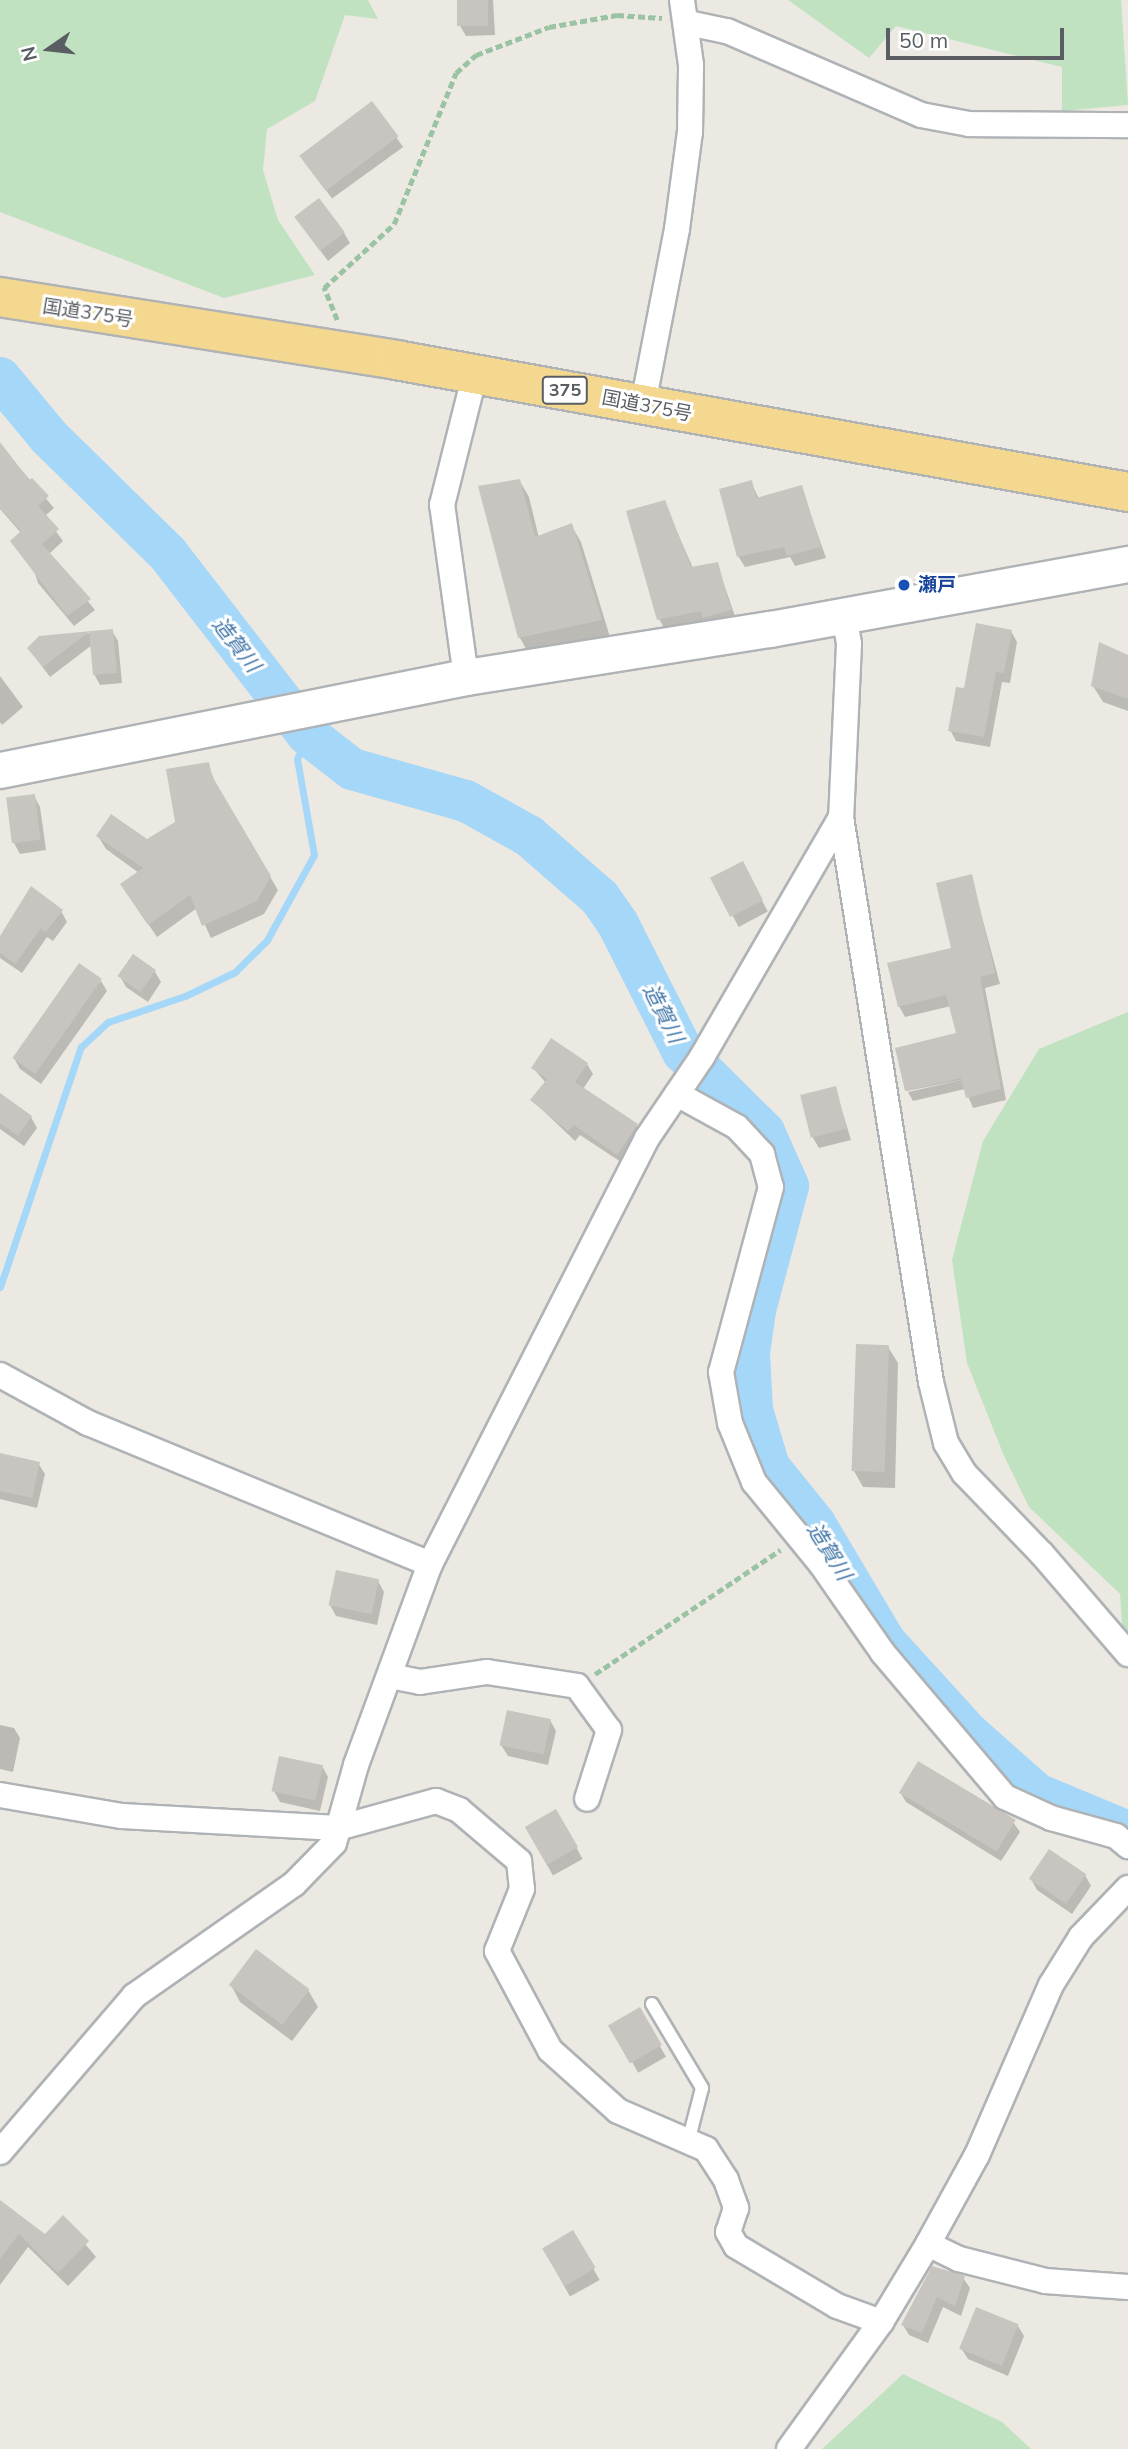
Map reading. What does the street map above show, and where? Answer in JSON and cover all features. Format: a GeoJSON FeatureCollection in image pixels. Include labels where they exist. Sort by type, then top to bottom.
{"type":"FeatureCollection","features":[{"type":"Feature","properties":{"kind":"highway","name":"国道375号"},"geometry":{"type":"LineString","coordinates":[[0,298],[475,374],[1128,492]]}},
{"type":"Feature","properties":{"kind":"street"},"geometry":{"type":"LineString","coordinates":[[643,404],[677,229],[690,132],[685,11],[921,115],[970,124],[1128,125]]}},
{"type":"Feature","properties":{"kind":"street"},"geometry":{"type":"LineString","coordinates":[[466,677],[442,505],[475,374]]}},
{"type":"Feature","properties":{"kind":"street"},"geometry":{"type":"LineString","coordinates":[[0,770],[466,677],[844,615],[1128,564]]}},
{"type":"Feature","properties":{"kind":"street"},"geometry":{"type":"LineString","coordinates":[[844,615],[849,644],[841,817],[931,1382],[946,1443],[964,1473],[1042,1554],[1128,1654]]}},
{"type":"Feature","properties":{"kind":"street"},"geometry":{"type":"LineString","coordinates":[[0,2152],[134,1996],[294,1884],[334,1843],[356,1765],[430,1564],[647,1138],[702,1057],[841,817]]}},
{"type":"Feature","properties":{"kind":"street"},"geometry":{"type":"LineString","coordinates":[[682,1086],[737,1127],[762,1154],[771,1187],[721,1372],[730,1423],[754,1482],[800,1537],[883,1653],[1005,1797],[1051,1818],[1116,1836],[1128,1846]]}},
{"type":"Feature","properties":{"kind":"street"},"geometry":{"type":"LineString","coordinates":[[0,1375],[88,1423],[430,1564]]}},
{"type":"Feature","properties":{"kind":"street"},"geometry":{"type":"LineString","coordinates":[[390,1676],[420,1682],[486,1672],[577,1686],[609,1730],[587,1799]]}},
{"type":"Feature","properties":{"kind":"street"},"geometry":{"type":"LineString","coordinates":[[0,1795],[122,1816],[338,1828],[436,1801],[459,1810],[519,1861],[522,1889],[497,1951],[550,2050],[618,2111],[706,2149],[726,2180],[736,2208],[728,2232],[736,2246],[837,2306],[881,2322]]}},
{"type":"Feature","properties":{"kind":"street"},"geometry":{"type":"LineString","coordinates":[[789,2449],[881,2322],[928,2244],[977,2155],[1051,1985],[1081,1937],[1128,1888]]}},
{"type":"Feature","properties":{"kind":"street"},"geometry":{"type":"LineString","coordinates":[[928,2244],[959,2259],[1045,2281],[1128,2287]]}},
{"type":"Feature","properties":{"kind":"lane"},"geometry":{"type":"LineString","coordinates":[[652,2004],[702,2088],[688,2141]]}},
{"type":"Feature","properties":{"kind":"path"},"geometry":{"type":"LineString","coordinates":[[346,355],[324,288],[394,224],[456,74],[476,55],[549,27],[617,15],[685,11]]}},
{"type":"Feature","properties":{"kind":"path"},"geometry":{"type":"LineString","coordinates":[[577,1686],[800,1537]]}},
{"type":"Feature","properties":{"kind":"green space"},"geometry":{"type":"Polygon","coordinates":[[[0,0],[368,0],[378,19],[345,15],[315,101],[267,129],[263,170],[278,220],[315,275],[224,298],[0,212],[0,0]]]}},
{"type":"Feature","properties":{"kind":"green space"},"geometry":{"type":"Polygon","coordinates":[[[788,0],[1121,0],[1128,105],[1062,111],[1062,67],[896,26],[869,58],[788,0]]]}},
{"type":"Feature","properties":{"kind":"green space"},"geometry":{"type":"Polygon","coordinates":[[[1128,1012],[1128,1658],[1124,1654],[1120,1594],[1029,1507],[1004,1456],[967,1363],[952,1260],[983,1141],[1039,1049],[1128,1012]]]}},
{"type":"Feature","properties":{"kind":"green space"},"geometry":{"type":"Polygon","coordinates":[[[903,2374],[1002,2422],[1031,2449],[822,2449],[903,2374]]]}},
{"type":"Feature","properties":{"kind":"building"},"geometry":{"type":"Polygon","coordinates":[[[457,0],[488,0],[488,26],[457,26],[457,0]]]}},
{"type":"Feature","properties":{"kind":"building"},"geometry":{"type":"Polygon","coordinates":[[[372,101],[398,136],[326,191],[299,156],[372,101]]]}},
{"type":"Feature","properties":{"kind":"building"},"geometry":{"type":"Polygon","coordinates":[[[319,198],[345,232],[320,251],[294,217],[319,198]]]}},
{"type":"Feature","properties":{"kind":"building"},"geometry":{"type":"Polygon","coordinates":[[[0,442],[29,480],[32,478],[49,496],[38,506],[59,529],[42,544],[91,599],[67,616],[10,541],[21,531],[0,508],[0,442]]]}},
{"type":"Feature","properties":{"kind":"building"},"geometry":{"type":"Polygon","coordinates":[[[520,479],[535,537],[572,523],[602,620],[518,638],[478,486],[520,479]]]}},
{"type":"Feature","properties":{"kind":"building"},"geometry":{"type":"Polygon","coordinates":[[[752,480],[756,498],[802,485],[821,547],[787,556],[784,547],[737,557],[719,489],[752,480]]]}},
{"type":"Feature","properties":{"kind":"building"},"geometry":{"type":"Polygon","coordinates":[[[665,500],[691,567],[718,562],[731,610],[703,618],[701,611],[657,620],[626,511],[665,500]]]}},
{"type":"Feature","properties":{"kind":"building"},"geometry":{"type":"Polygon","coordinates":[[[976,623],[1012,630],[1004,673],[996,672],[984,737],[948,731],[956,687],[964,688],[976,623]]]}},
{"type":"Feature","properties":{"kind":"building"},"geometry":{"type":"Polygon","coordinates":[[[113,629],[117,673],[93,675],[89,632],[43,667],[27,648],[39,636],[113,629]]]}},
{"type":"Feature","properties":{"kind":"building"},"geometry":{"type":"Polygon","coordinates":[[[1099,642],[1128,655],[1128,699],[1091,686],[1099,642]]]}},
{"type":"Feature","properties":{"kind":"building"},"geometry":{"type":"Polygon","coordinates":[[[209,762],[212,776],[271,876],[257,901],[202,926],[190,895],[148,925],[120,884],[143,868],[96,836],[111,814],[147,839],[175,822],[166,769],[209,762]]]}},
{"type":"Feature","properties":{"kind":"building"},"geometry":{"type":"Polygon","coordinates":[[[35,794],[41,840],[12,843],[6,798],[35,794]]]}},
{"type":"Feature","properties":{"kind":"building"},"geometry":{"type":"Polygon","coordinates":[[[743,861],[763,900],[730,917],[710,878],[743,861]]]}},
{"type":"Feature","properties":{"kind":"building"},"geometry":{"type":"Polygon","coordinates":[[[972,874],[995,973],[980,977],[1001,1089],[966,1098],[961,1078],[905,1091],[895,1048],[956,1033],[946,995],[898,1007],[887,963],[951,948],[936,883],[972,874]]]}},
{"type":"Feature","properties":{"kind":"building"},"geometry":{"type":"Polygon","coordinates":[[[31,886],[63,910],[46,932],[41,928],[15,964],[0,953],[0,936],[31,886]]]}},
{"type":"Feature","properties":{"kind":"building"},"geometry":{"type":"Polygon","coordinates":[[[133,954],[156,970],[140,992],[118,976],[133,954]]]}},
{"type":"Feature","properties":{"kind":"building"},"geometry":{"type":"Polygon","coordinates":[[[79,963],[102,979],[35,1074],[12,1058],[79,963]]]}},
{"type":"Feature","properties":{"kind":"building"},"geometry":{"type":"Polygon","coordinates":[[[551,1038],[588,1063],[575,1082],[638,1124],[617,1155],[574,1125],[568,1131],[530,1100],[547,1079],[531,1068],[551,1038]]]}},
{"type":"Feature","properties":{"kind":"building"},"geometry":{"type":"Polygon","coordinates":[[[836,1086],[847,1129],[811,1138],[800,1095],[836,1086]]]}},
{"type":"Feature","properties":{"kind":"building"},"geometry":{"type":"Polygon","coordinates":[[[0,1093],[32,1116],[18,1136],[0,1123],[0,1093]]]}},
{"type":"Feature","properties":{"kind":"building"},"geometry":{"type":"Polygon","coordinates":[[[856,1344],[889,1345],[885,1472],[852,1471],[856,1344]]]}},
{"type":"Feature","properties":{"kind":"building"},"geometry":{"type":"Polygon","coordinates":[[[0,1453],[40,1462],[32,1498],[0,1491],[0,1453]]]}},
{"type":"Feature","properties":{"kind":"building"},"geometry":{"type":"Polygon","coordinates":[[[336,1570],[379,1579],[372,1614],[329,1605],[336,1570]]]}},
{"type":"Feature","properties":{"kind":"building"},"geometry":{"type":"Polygon","coordinates":[[[507,1710],[551,1719],[544,1755],[500,1745],[507,1710]]]}},
{"type":"Feature","properties":{"kind":"building"},"geometry":{"type":"Polygon","coordinates":[[[279,1756],[323,1765],[316,1801],[272,1791],[279,1756]]]}},
{"type":"Feature","properties":{"kind":"building"},"geometry":{"type":"Polygon","coordinates":[[[918,1761],[1016,1820],[997,1851],[899,1793],[918,1761]]]}},
{"type":"Feature","properties":{"kind":"building"},"geometry":{"type":"Polygon","coordinates":[[[556,1809],[578,1847],[547,1865],[525,1827],[556,1809]]]}},
{"type":"Feature","properties":{"kind":"building"},"geometry":{"type":"Polygon","coordinates":[[[1049,1849],[1086,1874],[1066,1904],[1029,1879],[1049,1849]]]}},
{"type":"Feature","properties":{"kind":"building"},"geometry":{"type":"Polygon","coordinates":[[[256,1949],[310,1989],[282,2025],[229,1985],[256,1949]]]}},
{"type":"Feature","properties":{"kind":"building"},"geometry":{"type":"Polygon","coordinates":[[[640,2007],[662,2045],[630,2064],[608,2026],[640,2007]]]}},
{"type":"Feature","properties":{"kind":"building"},"geometry":{"type":"Polygon","coordinates":[[[0,2200],[45,2234],[63,2215],[89,2241],[58,2273],[19,2234],[0,2259],[0,2200]]]}},
{"type":"Feature","properties":{"kind":"building"},"geometry":{"type":"Polygon","coordinates":[[[573,2230],[596,2268],[565,2286],[542,2249],[573,2230]]]}},
{"type":"Feature","properties":{"kind":"building"},"geometry":{"type":"Polygon","coordinates":[[[932,2266],[965,2276],[955,2306],[937,2297],[922,2333],[901,2325],[932,2266]]]}},
{"type":"Feature","properties":{"kind":"building"},"geometry":{"type":"Polygon","coordinates":[[[976,2307],[1019,2324],[1002,2366],[959,2349],[976,2307]]]}},
{"type":"Feature","properties":{"kind":"waterway","name":"造賀川"},"geometry":{"type":"LineString","coordinates":[[0,378],[49,437],[168,554],[307,734],[352,769],[466,801],[529,836],[600,898],[618,924],[683,1052],[764,1132],[788,1186],[755,1310],[749,1353],[752,1410],[769,1467],[815,1524],[885,1642],[968,1733],[1037,1794],[1128,1832]]}},
{"type":"Feature","properties":{"kind":"waterway"},"geometry":{"type":"LineString","coordinates":[[0,1287],[81,1047],[108,1022],[185,996],[235,972],[267,940],[314,855],[297,759],[307,734]]}},
{"type":"Feature","properties":{"kind":"place","name":"瀬戸"},"geometry":{"type":"Point","coordinates":[904,585]}}]}
